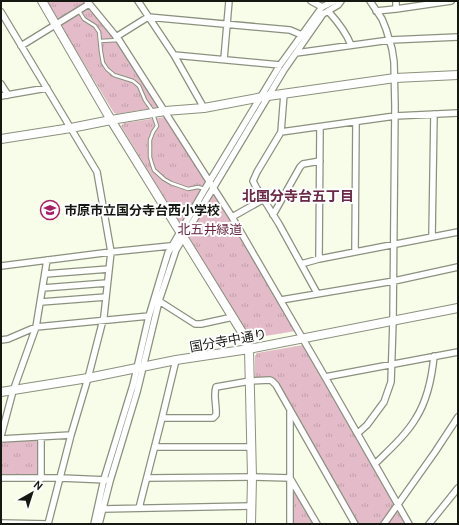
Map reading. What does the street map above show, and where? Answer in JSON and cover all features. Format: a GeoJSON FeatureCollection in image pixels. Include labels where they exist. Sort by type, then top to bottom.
{"type":"FeatureCollection","features":[{"type":"Feature","properties":{"kind":"street"},"geometry":{"type":"LineString","coordinates":[[42,1],[111,120],[245,337],[249,349],[252,477],[251,524]]}},
{"type":"Feature","properties":{"kind":"street"},"geometry":{"type":"LineString","coordinates":[[138,1],[174,55],[204,108]]}},
{"type":"Feature","properties":{"kind":"street"},"geometry":{"type":"LineString","coordinates":[[224,60],[229,1]]}},
{"type":"Feature","properties":{"kind":"street"},"geometry":{"type":"LineString","coordinates":[[310,1],[322,8]]}},
{"type":"Feature","properties":{"kind":"street"},"geometry":{"type":"LineString","coordinates":[[94,524],[107,480],[137,392],[149,316],[168,254],[173,244],[182,235],[214,187],[322,8],[334,1]]}},
{"type":"Feature","properties":{"kind":"street"},"geometry":{"type":"LineString","coordinates":[[140,368],[172,260],[182,235],[205,189],[280,65],[323,14],[338,5],[341,1]]}},
{"type":"Feature","properties":{"kind":"street"},"geometry":{"type":"LineString","coordinates":[[358,433],[367,425],[384,402],[391,382],[392,364],[395,78],[390,40],[386,29],[370,1]]}},
{"type":"Feature","properties":{"kind":"street"},"geometry":{"type":"LineString","coordinates":[[396,1],[396,9]]}},
{"type":"Feature","properties":{"kind":"street"},"geometry":{"type":"LineString","coordinates":[[376,11],[451,1]]}},
{"type":"Feature","properties":{"kind":"street"},"geometry":{"type":"LineString","coordinates":[[21,46],[79,10],[88,2],[118,38],[232,217],[326,377],[409,524]]}},
{"type":"Feature","properties":{"kind":"street"},"geometry":{"type":"LineString","coordinates":[[328,11],[341,26],[351,45]]}},
{"type":"Feature","properties":{"kind":"street"},"geometry":{"type":"LineString","coordinates":[[1,12],[97,172],[111,252],[104,316],[48,524],[1,523]]}},
{"type":"Feature","properties":{"kind":"street"},"geometry":{"type":"LineString","coordinates":[[118,38],[148,17],[290,30],[304,36]]}},
{"type":"Feature","properties":{"kind":"street"},"geometry":{"type":"LineString","coordinates":[[296,53],[390,40],[458,37]]}},
{"type":"Feature","properties":{"kind":"street"},"geometry":{"type":"LineString","coordinates":[[174,55],[280,65]]}},
{"type":"Feature","properties":{"kind":"street"},"geometry":{"type":"LineString","coordinates":[[1,139],[165,111],[204,108],[268,96],[395,78],[458,75]]}},
{"type":"Feature","properties":{"kind":"street"},"geometry":{"type":"LineString","coordinates":[[1,84],[8,95]]}},
{"type":"Feature","properties":{"kind":"street"},"geometry":{"type":"LineString","coordinates":[[1,96],[47,88]]}},
{"type":"Feature","properties":{"kind":"street"},"geometry":{"type":"LineString","coordinates":[[284,94],[281,132],[253,181],[317,293]]}},
{"type":"Feature","properties":{"kind":"street"},"geometry":{"type":"LineString","coordinates":[[281,132],[395,116],[458,113]]}},
{"type":"Feature","properties":{"kind":"street"},"geometry":{"type":"LineString","coordinates":[[432,237],[434,114]]}},
{"type":"Feature","properties":{"kind":"street"},"geometry":{"type":"LineString","coordinates":[[355,252],[356,122]]}},
{"type":"Feature","properties":{"kind":"street"},"geometry":{"type":"LineString","coordinates":[[320,127],[320,259]]}},
{"type":"Feature","properties":{"kind":"street"},"geometry":{"type":"LineString","coordinates":[[273,215],[300,167],[303,164],[320,161]]}},
{"type":"Feature","properties":{"kind":"street"},"geometry":{"type":"LineString","coordinates":[[232,217],[264,199]]}},
{"type":"Feature","properties":{"kind":"street"},"geometry":{"type":"LineString","coordinates":[[301,264],[458,232]]}},
{"type":"Feature","properties":{"kind":"street"},"geometry":{"type":"LineString","coordinates":[[1,266],[170,246],[173,244]]}},
{"type":"Feature","properties":{"kind":"street"},"geometry":{"type":"LineString","coordinates":[[47,260],[36,327],[13,391],[1,438],[71,435]]}},
{"type":"Feature","properties":{"kind":"street"},"geometry":{"type":"LineString","coordinates":[[281,300],[458,267]]}},
{"type":"Feature","properties":{"kind":"street"},"geometry":{"type":"LineString","coordinates":[[45,274],[109,269]]}},
{"type":"Feature","properties":{"kind":"street"},"geometry":{"type":"LineString","coordinates":[[43,288],[107,283]]}},
{"type":"Feature","properties":{"kind":"street"},"geometry":{"type":"LineString","coordinates":[[41,302],[106,298]]}},
{"type":"Feature","properties":{"kind":"street"},"geometry":{"type":"LineString","coordinates":[[159,301],[195,324],[233,317]]}},
{"type":"Feature","properties":{"kind":"street","name":"国分寺中通り"},"geometry":{"type":"LineString","coordinates":[[1,392],[88,378],[176,360],[249,349],[458,308]]}},
{"type":"Feature","properties":{"kind":"street"},"geometry":{"type":"LineString","coordinates":[[1,340],[8,339],[36,327],[149,316]]}},
{"type":"Feature","properties":{"kind":"street"},"geometry":{"type":"LineString","coordinates":[[326,377],[458,352]]}},
{"type":"Feature","properties":{"kind":"street"},"geometry":{"type":"LineString","coordinates":[[375,464],[405,434],[417,417],[426,397],[432,376],[434,356]]}},
{"type":"Feature","properties":{"kind":"street"},"geometry":{"type":"LineString","coordinates":[[139,508],[176,360]]}},
{"type":"Feature","properties":{"kind":"street"},"geometry":{"type":"LineString","coordinates":[[162,418],[213,418],[216,415],[216,387],[250,381],[272,381],[276,385],[355,524]]}},
{"type":"Feature","properties":{"kind":"street"},"geometry":{"type":"LineString","coordinates":[[290,410],[290,524]]}},
{"type":"Feature","properties":{"kind":"street"},"geometry":{"type":"LineString","coordinates":[[384,524],[458,419]]}},
{"type":"Feature","properties":{"kind":"street"},"geometry":{"type":"LineString","coordinates":[[41,437],[41,479]]}},
{"type":"Feature","properties":{"kind":"street"},"geometry":{"type":"LineString","coordinates":[[155,447],[251,447]]}},
{"type":"Feature","properties":{"kind":"street"},"geometry":{"type":"LineString","coordinates":[[1,478],[107,480]]}},
{"type":"Feature","properties":{"kind":"street"},"geometry":{"type":"LineString","coordinates":[[147,478],[290,478]]}},
{"type":"Feature","properties":{"kind":"street"},"geometry":{"type":"LineString","coordinates":[[290,478],[316,524]]}},
{"type":"Feature","properties":{"kind":"street"},"geometry":{"type":"LineString","coordinates":[[99,524],[107,480]]}},
{"type":"Feature","properties":{"kind":"street"},"geometry":{"type":"LineString","coordinates":[[429,524],[458,488]]}},
{"type":"Feature","properties":{"kind":"street"},"geometry":{"type":"LineString","coordinates":[[102,509],[251,506]]}},
{"type":"Feature","properties":{"kind":"lane"},"geometry":{"type":"LineString","coordinates":[[79,10],[84,19],[95,26],[99,32],[100,52],[106,69],[114,75],[132,81],[139,86],[145,100],[152,110]]}},
{"type":"Feature","properties":{"kind":"lane"},"geometry":{"type":"LineString","coordinates":[[100,41],[118,38]]}},
{"type":"Feature","properties":{"kind":"lane"},"geometry":{"type":"LineString","coordinates":[[154,117],[157,126],[150,140],[150,157],[154,170],[171,183],[188,189],[198,187],[205,189]]}},
{"type":"Feature","properties":{"kind":"green space"},"geometry":{"type":"Polygon","coordinates":[[[46,1],[85,1],[90,10],[114,37],[159,107],[117,114],[114,113],[46,1]]]}},
{"type":"Feature","properties":{"kind":"green space","name":"北五井緑道"},"geometry":{"type":"Polygon","coordinates":[[[165,117],[231,219],[296,331],[253,338],[249,336],[121,126],[124,123],[165,117]]]}},
{"type":"Feature","properties":{"kind":"green space"},"geometry":{"type":"Polygon","coordinates":[[[303,345],[406,524],[359,524],[274,378],[255,378],[255,356],[257,353],[303,345]]]}},
{"type":"Feature","properties":{"kind":"green space"},"geometry":{"type":"Polygon","coordinates":[[[38,439],[40,441],[38,476],[1,477],[2,443],[5,441],[38,439]]]}},
{"type":"Feature","properties":{"kind":"green space"},"geometry":{"type":"Polygon","coordinates":[[[295,491],[314,524],[292,524],[292,493],[295,491]]]}},
{"type":"Feature","properties":{"kind":"place","name":"市原市立国分寺台西小学校"},"geometry":{"type":"Point","coordinates":[50,210]}},
{"type":"Feature","properties":{"kind":"district","name":"北国分寺台五丁目"},"geometry":{"type":"Point","coordinates":[298,196]}}]}
